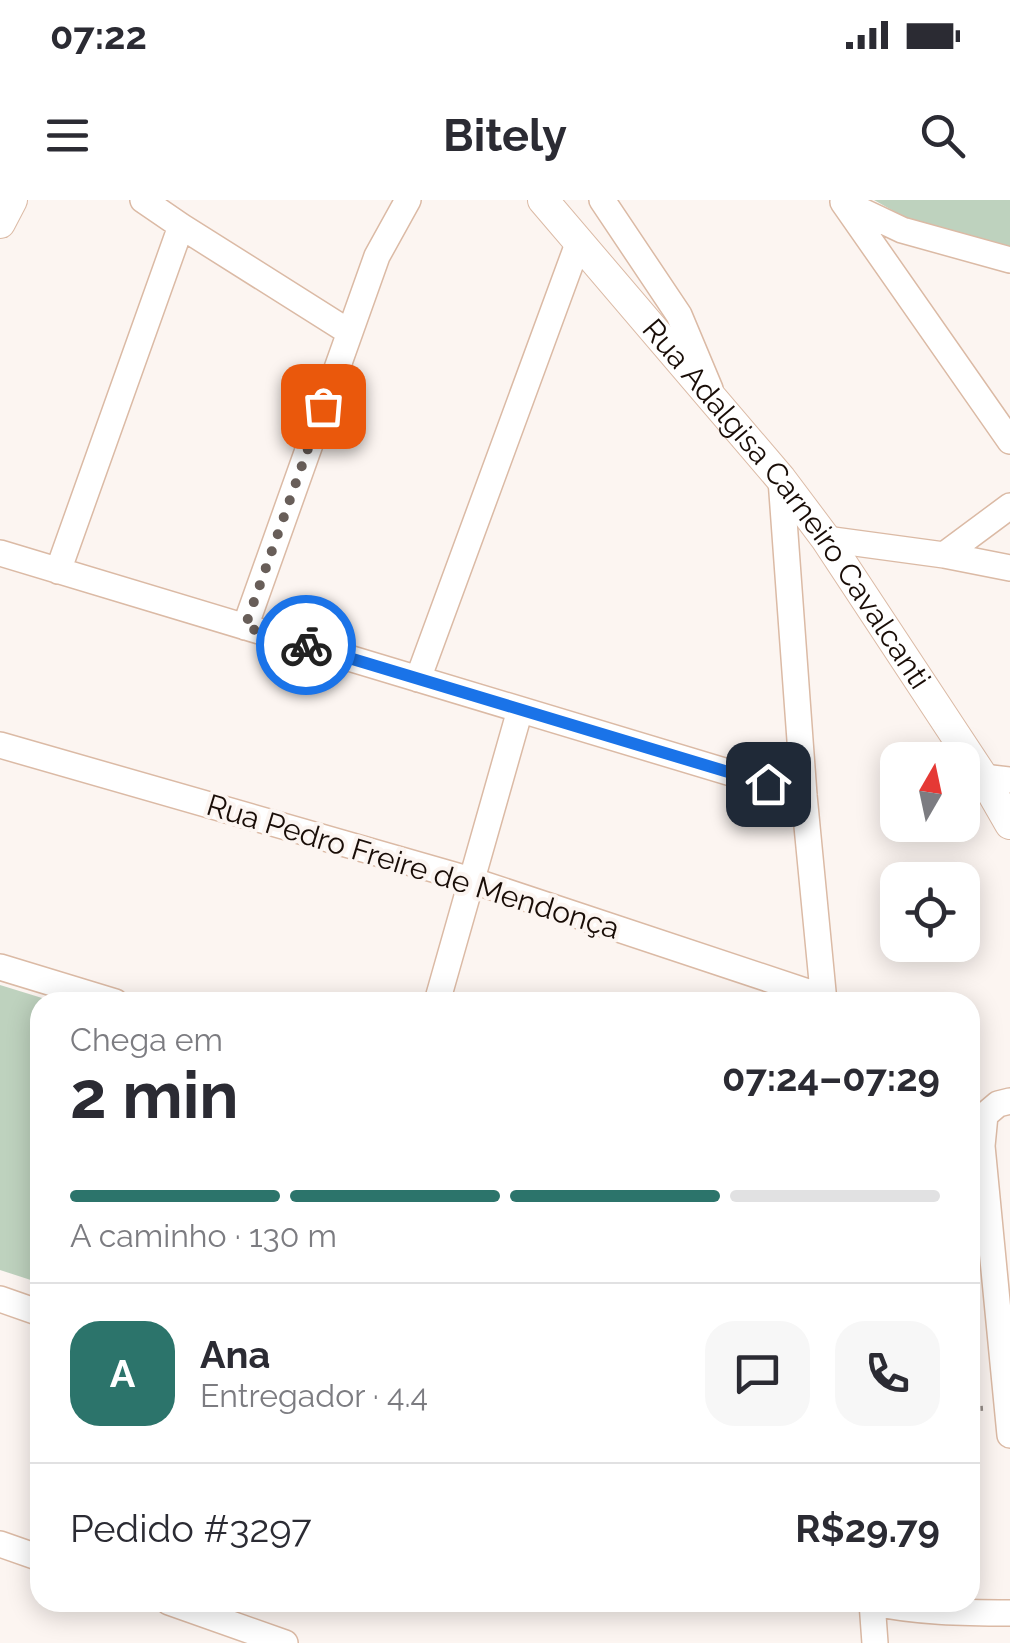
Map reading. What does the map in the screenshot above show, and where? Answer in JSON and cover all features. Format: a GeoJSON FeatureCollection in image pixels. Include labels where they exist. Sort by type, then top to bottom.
{"type":"FeatureCollection","features":[{"type":"Feature","properties":{"kind":"main road"},"geometry":{"type":"LineString","coordinates":[[0,223],[12,200]]}},
{"type":"Feature","properties":{"kind":"main road","name":"Rua Adalgisa Carneiro Cavalcanti"},"geometry":{"type":"LineString","coordinates":[[543,200],[714,398],[826,539],[997,779],[1010,824]]}},
{"type":"Feature","properties":{"kind":"street"},"geometry":{"type":"LineString","coordinates":[[144,200],[349,332]]}},
{"type":"Feature","properties":{"kind":"street"},"geometry":{"type":"LineString","coordinates":[[245,627],[377,256],[408,200]]}},
{"type":"Feature","properties":{"kind":"street"},"geometry":{"type":"LineString","coordinates":[[602,200],[678,314],[714,398]]}},
{"type":"Feature","properties":{"kind":"street"},"geometry":{"type":"LineString","coordinates":[[841,201],[902,230],[1010,260]]}},
{"type":"Feature","properties":{"kind":"street"},"geometry":{"type":"LineString","coordinates":[[841,201],[1010,441]]}},
{"type":"Feature","properties":{"kind":"street"},"geometry":{"type":"LineString","coordinates":[[58,571],[181,226]]}},
{"type":"Feature","properties":{"kind":"street"},"geometry":{"type":"LineString","coordinates":[[418,679],[579,240]]}},
{"type":"Feature","properties":{"kind":"street"},"geometry":{"type":"LineString","coordinates":[[781,479],[823,992]]}},
{"type":"Feature","properties":{"kind":"street"},"geometry":{"type":"LineString","coordinates":[[944,554],[1010,506]]}},
{"type":"Feature","properties":{"kind":"street"},"geometry":{"type":"LineString","coordinates":[[826,539],[944,554],[1010,568]]}},
{"type":"Feature","properties":{"kind":"street"},"geometry":{"type":"LineString","coordinates":[[0,554],[804,795]]}},
{"type":"Feature","properties":{"kind":"street"},"geometry":{"type":"LineString","coordinates":[[440,992],[520,710]]}},
{"type":"Feature","properties":{"kind":"street","name":"Rua Pedro Freire de Mendonça"},"geometry":{"type":"LineString","coordinates":[[0,745],[471,880],[800,992]]}},
{"type":"Feature","properties":{"kind":"street"},"geometry":{"type":"LineString","coordinates":[[0,967],[82,992]]}},
{"type":"Feature","properties":{"kind":"street"},"geometry":{"type":"LineString","coordinates":[[1010,1102],[998,1104],[985,1115],[982,1146],[1010,1434]]}},
{"type":"Feature","properties":{"kind":"street"},"geometry":{"type":"LineString","coordinates":[[0,1298],[30,1310]]}},
{"type":"Feature","properties":{"kind":"street"},"geometry":{"type":"LineString","coordinates":[[0,1544],[30,1554]]}},
{"type":"Feature","properties":{"kind":"street"},"geometry":{"type":"LineString","coordinates":[[202,1612],[285,1643]]}},
{"type":"Feature","properties":{"kind":"street"},"geometry":{"type":"LineString","coordinates":[[872,1612],[876,1643]]}},
{"type":"Feature","properties":{"kind":"street"},"geometry":{"type":"LineString","coordinates":[[943,1612],[1010,1613]]}},
{"type":"Feature","properties":{"kind":"green space"},"geometry":{"type":"Polygon","coordinates":[[[874,200],[1010,200],[1010,252],[906,218],[874,200]]]}},
{"type":"Feature","properties":{"kind":"green space"},"geometry":{"type":"Polygon","coordinates":[[[0,985],[30,994],[30,1280],[0,1270],[0,985]]]}},
{"type":"Feature","properties":{"kind":"way so far"},"geometry":{"type":"LineString","coordinates":[[306,645],[245,627],[323,406]]}},
{"type":"Feature","properties":{"kind":"route"},"geometry":{"type":"LineString","coordinates":[[306,645],[768,784]]}}]}
